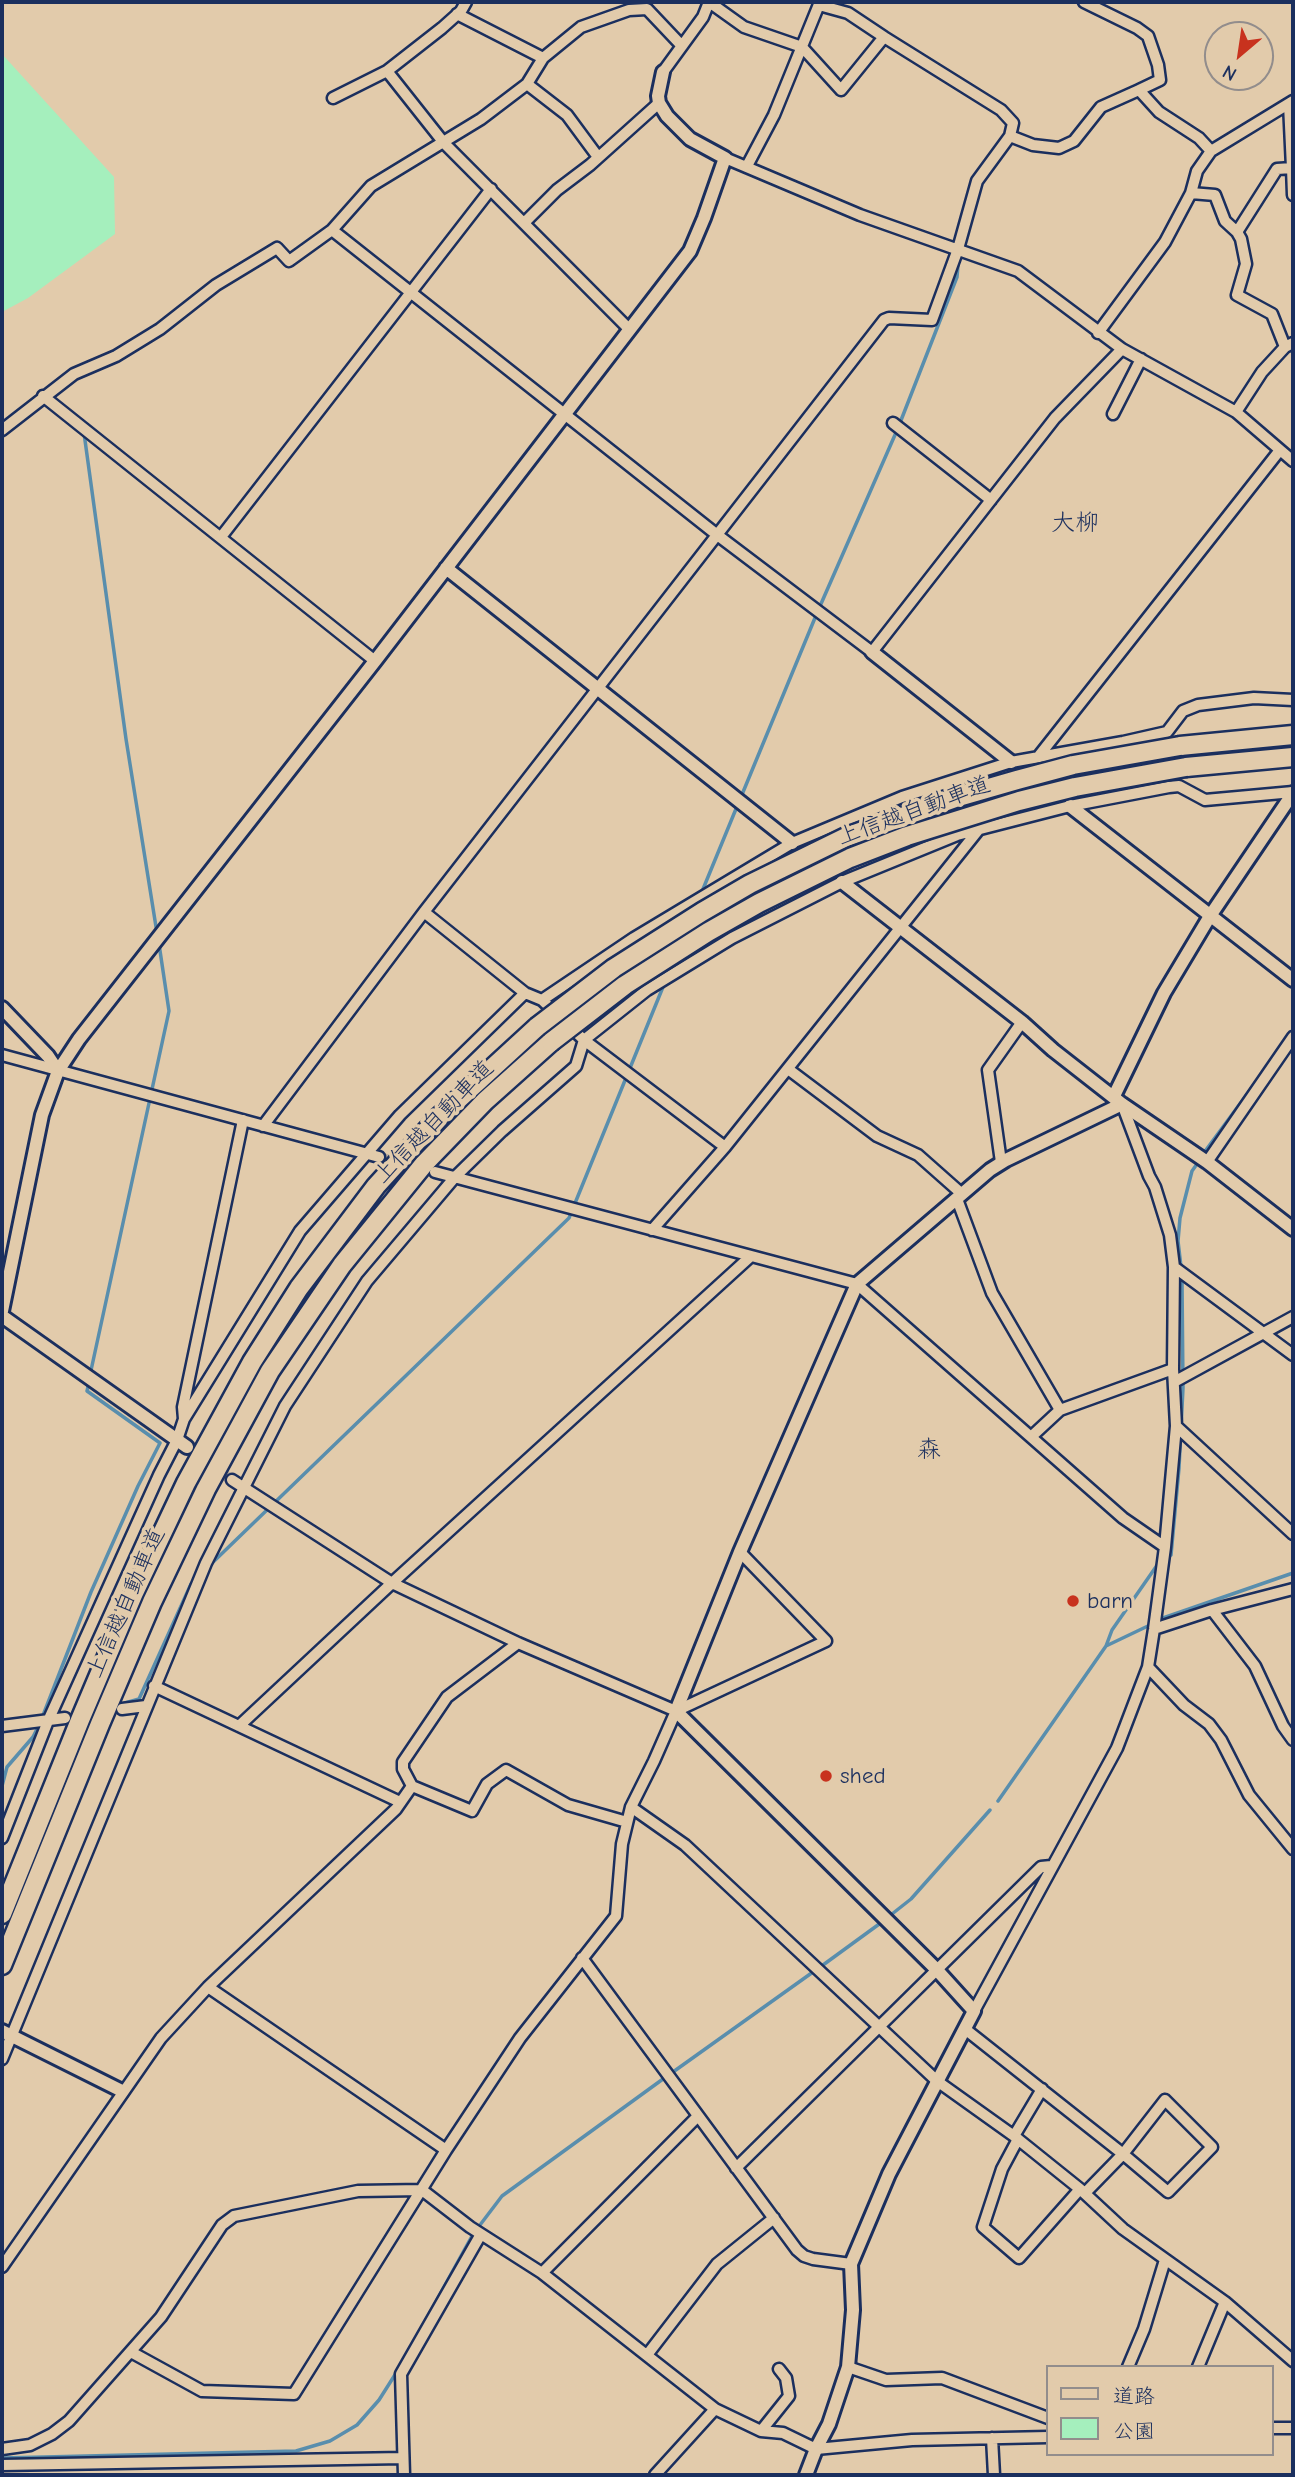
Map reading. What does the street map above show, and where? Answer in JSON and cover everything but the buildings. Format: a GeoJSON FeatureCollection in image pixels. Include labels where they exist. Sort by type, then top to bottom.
{"type":"FeatureCollection","features":[{"type":"Feature","properties":{"kind":"highway","name":"上信越自動車道"},"geometry":{"type":"LineString","coordinates":[[2,1914],[85,1707],[139,1583],[186,1483],[252,1362],[299,1288],[376,1186],[439,1117],[537,1027],[614,968],[702,912],[750,884],[846,837],[947,800],[1073,765],[1180,746],[1293,736]]}},
{"type":"Feature","properties":{"kind":"highway","name":"上信越自動車道"},"geometry":{"type":"LineString","coordinates":[[2,1965],[152,1602],[206,1489],[270,1371],[342,1265],[424,1164],[485,1101],[551,1042],[625,985],[759,903],[850,858],[950,821],[1075,787],[1186,767],[1293,757]]}},
{"type":"Feature","properties":{"kind":"street"},"geometry":{"type":"LineString","coordinates":[[333,99],[387,71],[457,14],[466,2]]}},
{"type":"Feature","properties":{"kind":"street"},"geometry":{"type":"LineString","coordinates":[[884,37],[841,90],[802,47],[744,27],[709,2],[703,17],[663,72],[659,84],[659,103],[667,116],[690,139],[725,158],[860,215],[1018,271],[1122,349],[1236,412],[1293,461]]}},
{"type":"Feature","properties":{"kind":"street"},"geometry":{"type":"LineString","coordinates":[[1010,136],[1033,145],[1059,148],[1074,141],[1101,107],[1160,80],[1148,36],[1084,2]]}},
{"type":"Feature","properties":{"kind":"street"},"geometry":{"type":"LineString","coordinates":[[263,1126],[424,912],[884,320],[932,320],[958,249],[976,181],[1010,136],[1013,122],[1001,110],[848,13],[819,4],[775,115],[747,166]]}},
{"type":"Feature","properties":{"kind":"street"},"geometry":{"type":"LineString","coordinates":[[2,430],[74,374],[116,356],[160,329],[216,285],[277,248],[289,261],[332,230],[371,186],[481,119],[527,84],[543,58],[581,27],[629,10],[650,6],[682,46]]}},
{"type":"Feature","properties":{"kind":"street"},"geometry":{"type":"LineString","coordinates":[[457,14],[543,58]]}},
{"type":"Feature","properties":{"kind":"street"},"geometry":{"type":"LineString","coordinates":[[387,71],[444,143],[629,329]]}},
{"type":"Feature","properties":{"kind":"street"},"geometry":{"type":"LineString","coordinates":[[527,84],[567,115],[598,157]]}},
{"type":"Feature","properties":{"kind":"street"},"geometry":{"type":"LineString","coordinates":[[1139,90],[1159,112],[1199,138],[1211,151]]}},
{"type":"Feature","properties":{"kind":"street"},"geometry":{"type":"LineString","coordinates":[[524,223],[557,190],[659,103]]}},
{"type":"Feature","properties":{"kind":"street"},"geometry":{"type":"LineString","coordinates":[[1098,333],[1165,242],[1191,193],[1197,171],[1211,151],[1291,103],[1293,195]]}},
{"type":"Feature","properties":{"kind":"street"},"geometry":{"type":"LineString","coordinates":[[182,1444],[2,1313],[42,1115],[58,1070],[87,1028],[375,661],[690,251],[725,158]]}},
{"type":"Feature","properties":{"kind":"street"},"geometry":{"type":"LineString","coordinates":[[1237,232],[1277,169],[1292,168]]}},
{"type":"Feature","properties":{"kind":"street"},"geometry":{"type":"LineString","coordinates":[[220,537],[491,189]]}},
{"type":"Feature","properties":{"kind":"street"},"geometry":{"type":"LineString","coordinates":[[1191,193],[1215,195],[1225,221],[1241,239],[1246,264],[1237,295],[1272,314],[1291,345],[1262,372],[1236,412]]}},
{"type":"Feature","properties":{"kind":"street"},"geometry":{"type":"LineString","coordinates":[[332,230],[716,534],[1011,762]]}},
{"type":"Feature","properties":{"kind":"street"},"geometry":{"type":"LineString","coordinates":[[872,652],[1055,418],[1122,349]]}},
{"type":"Feature","properties":{"kind":"street"},"geometry":{"type":"LineString","coordinates":[[1113,414],[1141,359]]}},
{"type":"Feature","properties":{"kind":"street"},"geometry":{"type":"LineString","coordinates":[[43,396],[375,661]]}},
{"type":"Feature","properties":{"kind":"street"},"geometry":{"type":"LineString","coordinates":[[893,423],[991,500]]}},
{"type":"Feature","properties":{"kind":"street"},"geometry":{"type":"LineString","coordinates":[[1038,757],[1280,450]]}},
{"type":"Feature","properties":{"kind":"street"},"geometry":{"type":"LineString","coordinates":[[446,568],[596,690],[792,843]]}},
{"type":"Feature","properties":{"kind":"street"},"geometry":{"type":"LineString","coordinates":[[542,1000],[634,938],[792,843],[902,797],[1011,762],[1167,732],[1183,711],[1198,705],[1254,698],[1293,700]]}},
{"type":"Feature","properties":{"kind":"street"},"geometry":{"type":"LineString","coordinates":[[2,2059],[6,2033],[206,1563],[285,1406],[367,1281],[455,1177],[502,1131],[576,1066],[584,1040],[647,990],[696,958],[842,882],[934,843],[981,828],[1070,806],[1169,786],[1179,786],[1205,800],[1293,792]]}},
{"type":"Feature","properties":{"kind":"street"},"geometry":{"type":"LineString","coordinates":[[131,2352],[202,2391],[294,2394],[446,2150],[520,2038],[616,1916],[622,1844],[631,1807],[676,1711],[740,1552],[858,1284],[977,1179],[1001,1162],[1118,1100],[1164,993],[1210,916],[1293,792]]}},
{"type":"Feature","properties":{"kind":"street"},"geometry":{"type":"LineString","coordinates":[[1070,806],[1293,980]]}},
{"type":"Feature","properties":{"kind":"street"},"geometry":{"type":"LineString","coordinates":[[652,1230],[725,1147],[981,828]]}},
{"type":"Feature","properties":{"kind":"street"},"geometry":{"type":"LineString","coordinates":[[842,882],[1023,1022],[1053,1050],[1118,1100],[1207,1162],[1293,1228]]}},
{"type":"Feature","properties":{"kind":"street"},"geometry":{"type":"LineString","coordinates":[[424,912],[525,993],[542,1000],[584,1040],[725,1147]]}},
{"type":"Feature","properties":{"kind":"street"},"geometry":{"type":"LineString","coordinates":[[184,1419],[300,1231],[400,1115],[525,993]]}},
{"type":"Feature","properties":{"kind":"street"},"geometry":{"type":"LineString","coordinates":[[2,1008],[58,1070]]}},
{"type":"Feature","properties":{"kind":"street"},"geometry":{"type":"LineString","coordinates":[[1001,1162],[988,1070],[1023,1022]]}},
{"type":"Feature","properties":{"kind":"street"},"geometry":{"type":"LineString","coordinates":[[1207,1162],[1293,1037]]}},
{"type":"Feature","properties":{"kind":"street"},"geometry":{"type":"LineString","coordinates":[[2,1055],[379,1157]]}},
{"type":"Feature","properties":{"kind":"street"},"geometry":{"type":"LineString","coordinates":[[788,1069],[877,1136],[918,1155],[959,1196],[992,1293],[1060,1410]]}},
{"type":"Feature","properties":{"kind":"street"},"geometry":{"type":"LineString","coordinates":[[806,2475],[830,2424],[848,2367],[853,2310],[851,2264],[889,2174],[1051,1866],[1117,1748],[1148,1667],[1165,1547],[1176,1426],[1173,1369],[1174,1267],[1170,1235],[1155,1187],[1118,1100]]}},
{"type":"Feature","properties":{"kind":"street"},"geometry":{"type":"LineString","coordinates":[[2,1838],[48,1721],[159,1475],[182,1444],[183,1407],[243,1120]]}},
{"type":"Feature","properties":{"kind":"street"},"geometry":{"type":"LineString","coordinates":[[435,1172],[858,1284],[1123,1518],[1165,1547]]}},
{"type":"Feature","properties":{"kind":"street"},"geometry":{"type":"LineString","coordinates":[[239,1726],[751,1256]]}},
{"type":"Feature","properties":{"kind":"street"},"geometry":{"type":"LineString","coordinates":[[1174,1267],[1293,1355]]}},
{"type":"Feature","properties":{"kind":"street"},"geometry":{"type":"LineString","coordinates":[[1174,1382],[1293,1317]]}},
{"type":"Feature","properties":{"kind":"street"},"geometry":{"type":"LineString","coordinates":[[1032,1436],[1060,1410],[1173,1369]]}},
{"type":"Feature","properties":{"kind":"street"},"geometry":{"type":"LineString","coordinates":[[1176,1426],[1293,1534]]}},
{"type":"Feature","properties":{"kind":"street"},"geometry":{"type":"LineString","coordinates":[[232,1480],[392,1583],[517,1643],[676,1711],[937,1970],[974,2011]]}},
{"type":"Feature","properties":{"kind":"street"},"geometry":{"type":"LineString","coordinates":[[676,1711],[826,1641],[740,1552]]}},
{"type":"Feature","properties":{"kind":"street"},"geometry":{"type":"LineString","coordinates":[[1154,1629],[1212,1610],[1293,1589]]}},
{"type":"Feature","properties":{"kind":"street"},"geometry":{"type":"LineString","coordinates":[[1212,1610],[1255,1666],[1283,1726],[1293,1740]]}},
{"type":"Feature","properties":{"kind":"street"},"geometry":{"type":"LineString","coordinates":[[517,1643],[447,1697],[403,1762],[403,1769],[412,1786],[472,1811],[487,1784],[506,1770],[568,1805],[627,1822]]}},
{"type":"Feature","properties":{"kind":"street"},"geometry":{"type":"LineString","coordinates":[[1148,1667],[1184,1705],[1209,1724],[1221,1740],[1249,1795],[1293,1849]]}},
{"type":"Feature","properties":{"kind":"street"},"geometry":{"type":"LineString","coordinates":[[154,1686],[400,1802]]}},
{"type":"Feature","properties":{"kind":"street"},"geometry":{"type":"LineString","coordinates":[[122,1709],[146,1706]]}},
{"type":"Feature","properties":{"kind":"street"},"geometry":{"type":"LineString","coordinates":[[2,1726],[65,1718]]}},
{"type":"Feature","properties":{"kind":"street"},"geometry":{"type":"LineString","coordinates":[[2,2267],[161,2038],[208,1987],[396,1809],[412,1786]]}},
{"type":"Feature","properties":{"kind":"street"},"geometry":{"type":"LineString","coordinates":[[631,1807],[685,1845],[937,2081],[1016,2137],[1083,2191],[1124,2229],[1225,2302],[1293,2361]]}},
{"type":"Feature","properties":{"kind":"street"},"geometry":{"type":"LineString","coordinates":[[736,2168],[1041,1867],[1051,1866]]}},
{"type":"Feature","properties":{"kind":"street"},"geometry":{"type":"LineString","coordinates":[[582,1958],[804,2256],[851,2264]]}},
{"type":"Feature","properties":{"kind":"street"},"geometry":{"type":"LineString","coordinates":[[208,1987],[446,2150]]}},
{"type":"Feature","properties":{"kind":"street"},"geometry":{"type":"LineString","coordinates":[[965,2028],[1042,2089],[1124,2154],[1168,2192],[1212,2147],[1165,2100],[1124,2154],[1083,2191],[1018,2258],[983,2227],[1002,2169],[1042,2089]]}},
{"type":"Feature","properties":{"kind":"street"},"geometry":{"type":"LineString","coordinates":[[6,2033],[122,2091]]}},
{"type":"Feature","properties":{"kind":"street"},"geometry":{"type":"LineString","coordinates":[[542,2273],[698,2116]]}},
{"type":"Feature","properties":{"kind":"street"},"geometry":{"type":"LineString","coordinates":[[2,2449],[30,2445],[52,2434],[69,2421],[161,2317],[222,2225],[234,2216],[358,2191],[422,2190],[481,2234],[542,2273],[715,2409],[761,2431],[783,2433],[816,2449],[912,2441],[1046,2437]]}},
{"type":"Feature","properties":{"kind":"street"},"geometry":{"type":"LineString","coordinates":[[647,2355],[717,2264],[774,2218]]}},
{"type":"Feature","properties":{"kind":"street"},"geometry":{"type":"LineString","coordinates":[[404,2475],[401,2374],[481,2234]]}},
{"type":"Feature","properties":{"kind":"street"},"geometry":{"type":"LineString","coordinates":[[1129,2365],[1144,2329],[1165,2260]]}},
{"type":"Feature","properties":{"kind":"street"},"geometry":{"type":"LineString","coordinates":[[1199,2365],[1225,2302]]}},
{"type":"Feature","properties":{"kind":"street"},"geometry":{"type":"LineString","coordinates":[[848,2367],[886,2380],[942,2378],[1046,2417]]}},
{"type":"Feature","properties":{"kind":"street"},"geometry":{"type":"LineString","coordinates":[[761,2431],[789,2396],[786,2378],[779,2369]]}},
{"type":"Feature","properties":{"kind":"street"},"geometry":{"type":"LineString","coordinates":[[654,2475],[715,2409]]}},
{"type":"Feature","properties":{"kind":"street"},"geometry":{"type":"LineString","coordinates":[[1274,2428],[1293,2428]]}},
{"type":"Feature","properties":{"kind":"street"},"geometry":{"type":"LineString","coordinates":[[992,2438],[994,2475]]}},
{"type":"Feature","properties":{"kind":"street"},"geometry":{"type":"LineString","coordinates":[[2,2465],[403,2458]]}},
{"type":"Feature","properties":{"kind":"green space"},"geometry":{"type":"Polygon","coordinates":[[[2,54],[114,177],[115,234],[28,298],[2,312],[2,54]]]}},
{"type":"Feature","properties":{"kind":"waterway"},"geometry":{"type":"LineString","coordinates":[[741,797],[817,613],[898,428],[957,277],[958,265]]}},
{"type":"Feature","properties":{"kind":"waterway"},"geometry":{"type":"LineString","coordinates":[[84,433],[126,739],[157,933]]}},
{"type":"Feature","properties":{"kind":"waterway"},"geometry":{"type":"LineString","coordinates":[[701,894],[738,804]]}},
{"type":"Feature","properties":{"kind":"waterway"},"geometry":{"type":"LineString","coordinates":[[90,1375],[169,1011],[159,944]]}},
{"type":"Feature","properties":{"kind":"waterway"},"geometry":{"type":"LineString","coordinates":[[209,1566],[569,1218],[665,982]]}},
{"type":"Feature","properties":{"kind":"waterway"},"geometry":{"type":"LineString","coordinates":[[1203,1154],[1259,1078]]}},
{"type":"Feature","properties":{"kind":"waterway"},"geometry":{"type":"LineString","coordinates":[[1181,1267],[1178,1241],[1180,1218],[1192,1171],[1197,1164]]}},
{"type":"Feature","properties":{"kind":"waterway"},"geometry":{"type":"LineString","coordinates":[[1166,1558],[1171,1555],[1179,1468],[1183,1388],[1182,1280]]}},
{"type":"Feature","properties":{"kind":"waterway"},"geometry":{"type":"LineString","coordinates":[[42,1718],[91,1592],[160,1443],[87,1391],[89,1383]]}},
{"type":"Feature","properties":{"kind":"waterway"},"geometry":{"type":"LineString","coordinates":[[1106,1646],[1112,1630],[1160,1561]]}},
{"type":"Feature","properties":{"kind":"waterway"},"geometry":{"type":"LineString","coordinates":[[1163,1618],[1293,1573]]}},
{"type":"Feature","properties":{"kind":"waterway"},"geometry":{"type":"LineString","coordinates":[[125,1703],[139,1699],[191,1584],[196,1579]]}},
{"type":"Feature","properties":{"kind":"waterway"},"geometry":{"type":"LineString","coordinates":[[998,1801],[1106,1646],[1150,1625]]}},
{"type":"Feature","properties":{"kind":"waterway"},"geometry":{"type":"LineString","coordinates":[[2,1786],[7,1767],[33,1737],[39,1725]]}},
{"type":"Feature","properties":{"kind":"waterway"},"geometry":{"type":"LineString","coordinates":[[892,1914],[911,1899],[990,1810]]}},
{"type":"Feature","properties":{"kind":"waterway"},"geometry":{"type":"LineString","coordinates":[[823,1965],[882,1922]]}},
{"type":"Feature","properties":{"kind":"waterway"},"geometry":{"type":"LineString","coordinates":[[673,2072],[813,1972]]}},
{"type":"Feature","properties":{"kind":"waterway"},"geometry":{"type":"LineString","coordinates":[[480,2225],[502,2196],[663,2079]]}},
{"type":"Feature","properties":{"kind":"waterway"},"geometry":{"type":"LineString","coordinates":[[412,2345],[472,2236]]}},
{"type":"Feature","properties":{"kind":"waterway"},"geometry":{"type":"LineString","coordinates":[[2,2458],[296,2451],[330,2441],[357,2425],[379,2400],[398,2370]]}},
{"type":"Feature","properties":{"kind":"tunnel"},"geometry":{"type":"LineString","coordinates":[[792,843],[842,882]]}},
{"type":"Feature","properties":{"kind":"tunnel"},"geometry":{"type":"LineString","coordinates":[[379,1157],[421,1168]]}},
{"type":"Feature","properties":{"kind":"tunnel"},"geometry":{"type":"LineString","coordinates":[[187,1447],[232,1480]]}},
{"type":"Feature","properties":{"kind":"place","name":"barn"},"geometry":{"type":"Point","coordinates":[1073,1601]}},
{"type":"Feature","properties":{"kind":"place","name":"shed"},"geometry":{"type":"Point","coordinates":[826,1776]}},
{"type":"Feature","properties":{"kind":"district","name":"大柳"},"geometry":{"type":"Point","coordinates":[1075,523]}},
{"type":"Feature","properties":{"kind":"district","name":"森"},"geometry":{"type":"Point","coordinates":[929,1450]}}]}
